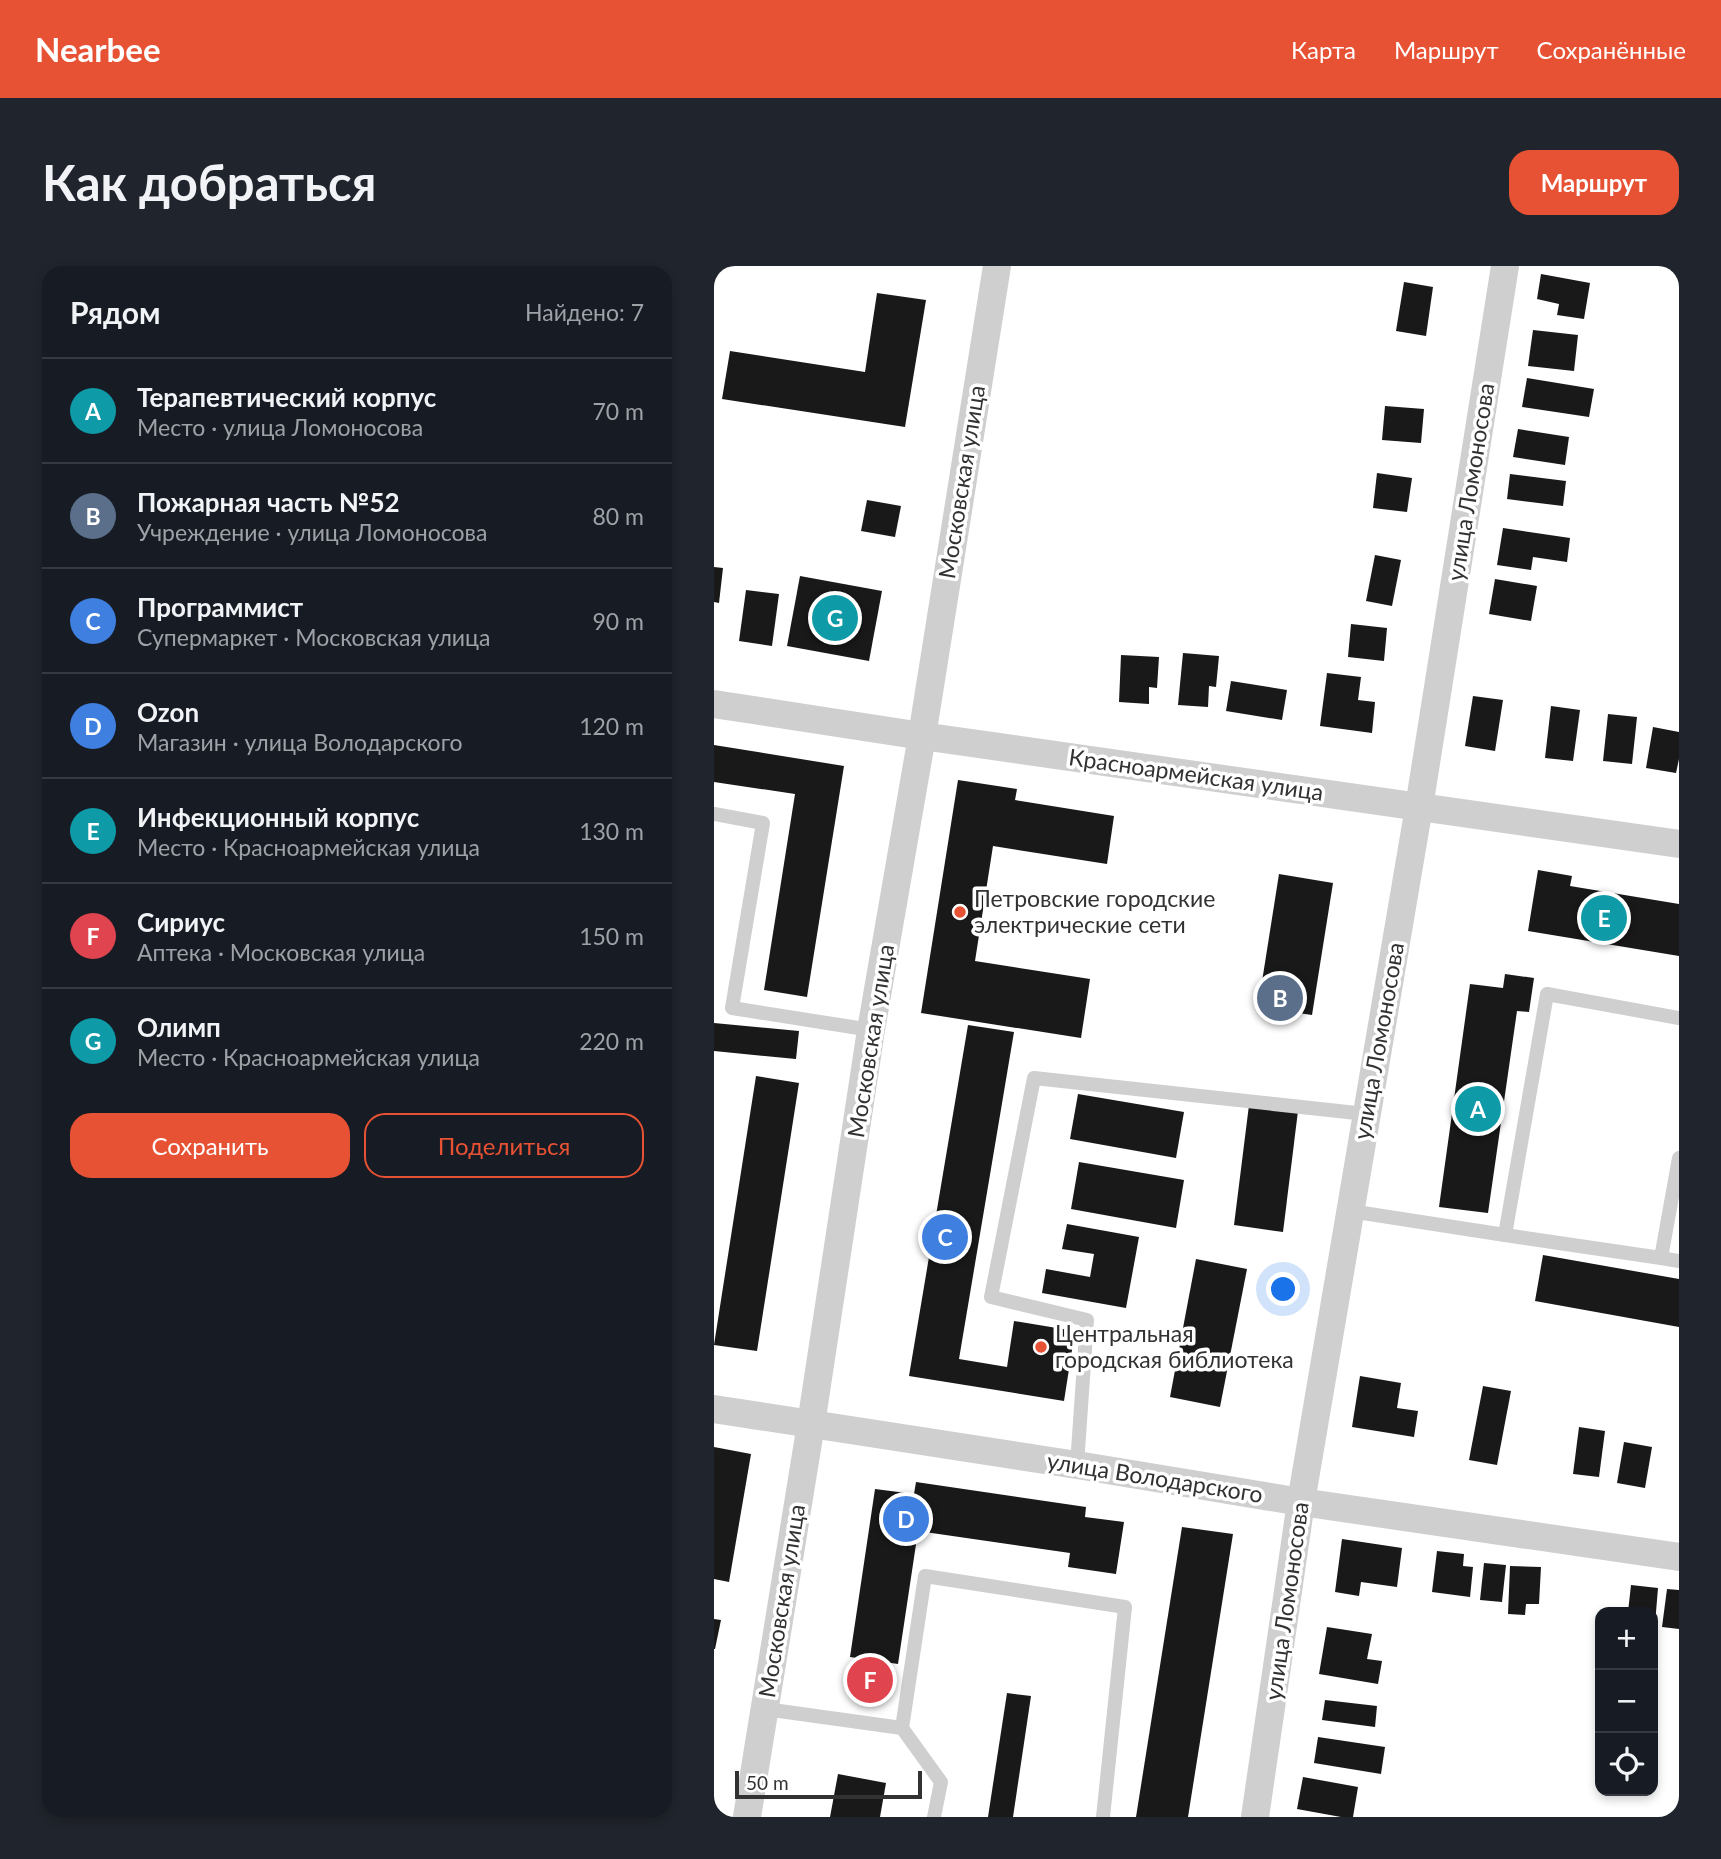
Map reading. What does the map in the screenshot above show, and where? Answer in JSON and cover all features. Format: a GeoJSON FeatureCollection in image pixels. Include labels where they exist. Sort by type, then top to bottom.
{"type":"FeatureCollection","features":[{"type":"Feature","properties":{"kind":"street","name":"Московская улица"},"geometry":{"type":"LineString","coordinates":[[747,1817],[871,1030],[922,737],[997,266]]}},
{"type":"Feature","properties":{"kind":"street","name":"улица Ломоносова"},"geometry":{"type":"LineString","coordinates":[[1255,1817],[1301,1502],[1419,807],[1506,266]]}},
{"type":"Feature","properties":{"kind":"street","name":"Красноармейская улица"},"geometry":{"type":"LineString","coordinates":[[714,704],[922,737],[1679,844]]}},
{"type":"Feature","properties":{"kind":"street","name":"улица Володарского"},"geometry":{"type":"LineString","coordinates":[[714,1409],[1301,1502],[1679,1557]]}},
{"type":"Feature","properties":{"kind":"lane"},"geometry":{"type":"LineString","coordinates":[[714,814],[763,823],[732,1008],[871,1030]]}},
{"type":"Feature","properties":{"kind":"lane"},"geometry":{"type":"LineString","coordinates":[[1505,1235],[1548,994],[1679,1018]]}},
{"type":"Feature","properties":{"kind":"lane"},"geometry":{"type":"LineString","coordinates":[[1076,1465],[1087,1320],[991,1297],[1034,1078],[1366,1114]]}},
{"type":"Feature","properties":{"kind":"lane"},"geometry":{"type":"LineString","coordinates":[[1661,1258],[1679,1157]]}},
{"type":"Feature","properties":{"kind":"lane"},"geometry":{"type":"LineString","coordinates":[[1350,1211],[1679,1261]]}},
{"type":"Feature","properties":{"kind":"lane"},"geometry":{"type":"LineString","coordinates":[[934,1817],[941,1782],[902,1728],[925,1576],[1125,1607],[1103,1817]]}},
{"type":"Feature","properties":{"kind":"lane"},"geometry":{"type":"LineString","coordinates":[[765,1709],[902,1728]]}},
{"type":"Feature","properties":{"kind":"building"},"geometry":{"type":"Polygon","coordinates":[[[1541,274],[1590,283],[1584,319],[1557,315],[1559,304],[1537,299],[1541,274]]]}},
{"type":"Feature","properties":{"kind":"building"},"geometry":{"type":"Polygon","coordinates":[[[1404,282],[1433,287],[1426,336],[1396,331],[1404,282]]]}},
{"type":"Feature","properties":{"kind":"building"},"geometry":{"type":"Polygon","coordinates":[[[877,293],[926,300],[905,427],[722,399],[730,351],[865,372],[877,293]]]}},
{"type":"Feature","properties":{"kind":"building"},"geometry":{"type":"Polygon","coordinates":[[[1533,330],[1578,335],[1574,371],[1528,366],[1533,330]]]}},
{"type":"Feature","properties":{"kind":"building"},"geometry":{"type":"Polygon","coordinates":[[[1527,378],[1594,389],[1589,417],[1522,407],[1527,378]]]}},
{"type":"Feature","properties":{"kind":"building"},"geometry":{"type":"Polygon","coordinates":[[[1385,406],[1424,409],[1421,443],[1382,440],[1385,406]]]}},
{"type":"Feature","properties":{"kind":"building"},"geometry":{"type":"Polygon","coordinates":[[[1518,429],[1569,437],[1565,465],[1513,457],[1518,429]]]}},
{"type":"Feature","properties":{"kind":"building"},"geometry":{"type":"Polygon","coordinates":[[[1377,473],[1412,478],[1407,512],[1373,508],[1377,473]]]}},
{"type":"Feature","properties":{"kind":"building"},"geometry":{"type":"Polygon","coordinates":[[[1510,474],[1566,481],[1563,506],[1507,499],[1510,474]]]}},
{"type":"Feature","properties":{"kind":"building"},"geometry":{"type":"Polygon","coordinates":[[[867,500],[901,506],[895,537],[861,531],[867,500]]]}},
{"type":"Feature","properties":{"kind":"building"},"geometry":{"type":"Polygon","coordinates":[[[1503,528],[1570,538],[1567,562],[1533,557],[1531,570],[1497,565],[1503,528]]]}},
{"type":"Feature","properties":{"kind":"building"},"geometry":{"type":"Polygon","coordinates":[[[1375,555],[1401,560],[1392,606],[1366,601],[1375,555]]]}},
{"type":"Feature","properties":{"kind":"building"},"geometry":{"type":"Polygon","coordinates":[[[714,567],[723,568],[719,603],[714,602],[714,567]]]}},
{"type":"Feature","properties":{"kind":"building"},"geometry":{"type":"Polygon","coordinates":[[[800,576],[882,591],[869,661],[787,646],[800,576]]]}},
{"type":"Feature","properties":{"kind":"building"},"geometry":{"type":"Polygon","coordinates":[[[1495,579],[1537,586],[1531,621],[1489,614],[1495,579]]]}},
{"type":"Feature","properties":{"kind":"building"},"geometry":{"type":"Polygon","coordinates":[[[746,590],[779,594],[772,646],[739,641],[746,590]]]}},
{"type":"Feature","properties":{"kind":"building"},"geometry":{"type":"Polygon","coordinates":[[[1351,624],[1387,628],[1384,661],[1348,657],[1351,624]]]}},
{"type":"Feature","properties":{"kind":"building"},"geometry":{"type":"Polygon","coordinates":[[[1183,653],[1219,656],[1216,687],[1209,686],[1208,707],[1178,705],[1183,653]]]}},
{"type":"Feature","properties":{"kind":"building"},"geometry":{"type":"Polygon","coordinates":[[[1121,655],[1159,657],[1157,688],[1149,687],[1149,704],[1119,702],[1121,655]]]}},
{"type":"Feature","properties":{"kind":"building"},"geometry":{"type":"Polygon","coordinates":[[[1327,673],[1361,677],[1358,700],[1375,702],[1372,733],[1320,726],[1327,673]]]}},
{"type":"Feature","properties":{"kind":"building"},"geometry":{"type":"Polygon","coordinates":[[[1231,681],[1287,690],[1282,720],[1226,711],[1231,681]]]}},
{"type":"Feature","properties":{"kind":"building"},"geometry":{"type":"Polygon","coordinates":[[[1473,696],[1503,700],[1495,751],[1465,746],[1473,696]]]}},
{"type":"Feature","properties":{"kind":"building"},"geometry":{"type":"Polygon","coordinates":[[[1551,706],[1580,710],[1573,761],[1545,758],[1551,706]]]}},
{"type":"Feature","properties":{"kind":"building"},"geometry":{"type":"Polygon","coordinates":[[[1608,714],[1637,717],[1632,764],[1603,761],[1608,714]]]}},
{"type":"Feature","properties":{"kind":"building"},"geometry":{"type":"Polygon","coordinates":[[[1653,727],[1679,732],[1676,773],[1646,768],[1653,727]]]}},
{"type":"Feature","properties":{"kind":"building"},"geometry":{"type":"Polygon","coordinates":[[[714,745],[844,766],[807,997],[764,990],[795,794],[714,782],[714,745]]]}},
{"type":"Feature","properties":{"kind":"building","name":"Петровские городские электрические сети"},"geometry":{"type":"Polygon","coordinates":[[[958,780],[1017,789],[1015,800],[1114,816],[1107,864],[993,846],[975,961],[1090,979],[1081,1038],[921,1013],[958,780]]]}},
{"type":"Feature","properties":{"kind":"building"},"geometry":{"type":"Polygon","coordinates":[[[1538,870],[1572,876],[1570,886],[1679,904],[1679,956],[1528,931],[1538,870]]]}},
{"type":"Feature","properties":{"kind":"building"},"geometry":{"type":"Polygon","coordinates":[[[1279,874],[1333,883],[1312,1015],[1258,1007],[1279,874]]]}},
{"type":"Feature","properties":{"kind":"building"},"geometry":{"type":"Polygon","coordinates":[[[1505,974],[1534,978],[1529,1012],[1517,1011],[1488,1213],[1439,1207],[1470,984],[1503,988],[1505,974]]]}},
{"type":"Feature","properties":{"kind":"building"},"geometry":{"type":"Polygon","coordinates":[[[714,1023],[799,1031],[796,1059],[714,1051],[714,1023]]]}},
{"type":"Feature","properties":{"kind":"building"},"geometry":{"type":"Polygon","coordinates":[[[968,1025],[1014,1032],[959,1359],[1007,1367],[1014,1321],[1075,1331],[1064,1401],[909,1376],[968,1025]]]}},
{"type":"Feature","properties":{"kind":"building"},"geometry":{"type":"Polygon","coordinates":[[[756,1076],[799,1083],[757,1351],[714,1345],[756,1076]]]}},
{"type":"Feature","properties":{"kind":"building"},"geometry":{"type":"Polygon","coordinates":[[[1078,1094],[1184,1112],[1176,1158],[1070,1139],[1078,1094]]]}},
{"type":"Feature","properties":{"kind":"building"},"geometry":{"type":"Polygon","coordinates":[[[1249,1105],[1298,1111],[1283,1232],[1234,1225],[1249,1105]]]}},
{"type":"Feature","properties":{"kind":"building"},"geometry":{"type":"Polygon","coordinates":[[[1079,1162],[1184,1180],[1176,1228],[1071,1209],[1079,1162]]]}},
{"type":"Feature","properties":{"kind":"building"},"geometry":{"type":"Polygon","coordinates":[[[1067,1224],[1139,1237],[1126,1308],[1042,1293],[1046,1269],[1090,1277],[1094,1254],[1062,1249],[1067,1224]]]}},
{"type":"Feature","properties":{"kind":"building"},"geometry":{"type":"Polygon","coordinates":[[[1543,1255],[1679,1279],[1679,1327],[1535,1301],[1543,1255]]]}},
{"type":"Feature","properties":{"kind":"building"},"geometry":{"type":"Polygon","coordinates":[[[1196,1259],[1247,1269],[1220,1407],[1170,1397],[1196,1259]]]}},
{"type":"Feature","properties":{"kind":"building"},"geometry":{"type":"Polygon","coordinates":[[[1360,1376],[1401,1383],[1397,1408],[1418,1411],[1414,1437],[1352,1427],[1360,1376]]]}},
{"type":"Feature","properties":{"kind":"building"},"geometry":{"type":"Polygon","coordinates":[[[1483,1386],[1511,1391],[1497,1465],[1469,1460],[1483,1386]]]}},
{"type":"Feature","properties":{"kind":"building"},"geometry":{"type":"Polygon","coordinates":[[[1579,1427],[1605,1431],[1599,1477],[1573,1474],[1579,1427]]]}},
{"type":"Feature","properties":{"kind":"building"},"geometry":{"type":"Polygon","coordinates":[[[1624,1442],[1652,1447],[1645,1488],[1617,1483],[1624,1442]]]}},
{"type":"Feature","properties":{"kind":"building"},"geometry":{"type":"Polygon","coordinates":[[[714,1447],[751,1454],[729,1582],[714,1579],[714,1447]]]}},
{"type":"Feature","properties":{"kind":"building"},"geometry":{"type":"Polygon","coordinates":[[[916,1482],[1086,1507],[1085,1517],[1124,1522],[1116,1574],[1068,1567],[1070,1553],[918,1531],[898,1664],[850,1657],[875,1489],[914,1494],[916,1482]]]}},
{"type":"Feature","properties":{"kind":"building"},"geometry":{"type":"Polygon","coordinates":[[[1182,1527],[1233,1534],[1188,1817],[1136,1817],[1182,1527]]]}},
{"type":"Feature","properties":{"kind":"building"},"geometry":{"type":"Polygon","coordinates":[[[1342,1539],[1402,1548],[1397,1587],[1361,1582],[1359,1596],[1335,1592],[1342,1539]]]}},
{"type":"Feature","properties":{"kind":"building"},"geometry":{"type":"Polygon","coordinates":[[[1437,1551],[1464,1554],[1463,1566],[1473,1567],[1470,1597],[1432,1592],[1437,1551]]]}},
{"type":"Feature","properties":{"kind":"building"},"geometry":{"type":"Polygon","coordinates":[[[1484,1563],[1506,1565],[1502,1602],[1480,1600],[1484,1563]]]}},
{"type":"Feature","properties":{"kind":"building"},"geometry":{"type":"Polygon","coordinates":[[[1510,1566],[1541,1567],[1539,1604],[1526,1604],[1525,1615],[1508,1614],[1510,1566]]]}},
{"type":"Feature","properties":{"kind":"building"},"geometry":{"type":"Polygon","coordinates":[[[1631,1585],[1658,1588],[1656,1607],[1629,1607],[1631,1585]]]}},
{"type":"Feature","properties":{"kind":"building"},"geometry":{"type":"Polygon","coordinates":[[[1667,1589],[1679,1590],[1679,1629],[1662,1627],[1667,1589]]]}},
{"type":"Feature","properties":{"kind":"building"},"geometry":{"type":"Polygon","coordinates":[[[714,1619],[721,1620],[715,1649],[714,1649],[714,1619]]]}},
{"type":"Feature","properties":{"kind":"building"},"geometry":{"type":"Polygon","coordinates":[[[1327,1627],[1372,1634],[1367,1659],[1382,1661],[1378,1684],[1319,1674],[1327,1627]]]}},
{"type":"Feature","properties":{"kind":"building"},"geometry":{"type":"Polygon","coordinates":[[[851,1664],[893,1671],[890,1694],[847,1689],[851,1664]]]}},
{"type":"Feature","properties":{"kind":"building"},"geometry":{"type":"Polygon","coordinates":[[[1007,1693],[1031,1696],[1013,1817],[988,1817],[1007,1693]]]}},
{"type":"Feature","properties":{"kind":"building"},"geometry":{"type":"Polygon","coordinates":[[[1325,1700],[1377,1706],[1375,1727],[1322,1720],[1325,1700]]]}},
{"type":"Feature","properties":{"kind":"building"},"geometry":{"type":"Polygon","coordinates":[[[1318,1737],[1385,1747],[1381,1774],[1314,1763],[1318,1737]]]}},
{"type":"Feature","properties":{"kind":"building"},"geometry":{"type":"Polygon","coordinates":[[[838,1774],[886,1783],[880,1817],[830,1817],[838,1774]]]}},
{"type":"Feature","properties":{"kind":"building"},"geometry":{"type":"Polygon","coordinates":[[[1303,1777],[1358,1787],[1353,1817],[1297,1809],[1303,1777]]]}},
{"type":"Feature","properties":{"kind":"place","name":"Олимп"},"geometry":{"type":"Point","coordinates":[835,618]}},
{"type":"Feature","properties":{"kind":"place","name":"Петровские городские электрические сети"},"geometry":{"type":"Point","coordinates":[960,912]}},
{"type":"Feature","properties":{"kind":"place","name":"Инфекционный корпус"},"geometry":{"type":"Point","coordinates":[1604,918]}},
{"type":"Feature","properties":{"kind":"place","name":"Пожарная часть №52"},"geometry":{"type":"Point","coordinates":[1280,998]}},
{"type":"Feature","properties":{"kind":"place","name":"Терапевтический корпус"},"geometry":{"type":"Point","coordinates":[1478,1109]}},
{"type":"Feature","properties":{"kind":"place","name":"Программист"},"geometry":{"type":"Point","coordinates":[945,1237]}},
{"type":"Feature","properties":{"kind":"place","name":"Центральная городская библиотека"},"geometry":{"type":"Point","coordinates":[1041,1347]}},
{"type":"Feature","properties":{"kind":"place","name":"Ozon"},"geometry":{"type":"Point","coordinates":[906,1519]}},
{"type":"Feature","properties":{"kind":"place","name":"Сириус"},"geometry":{"type":"Point","coordinates":[870,1680]}}]}
